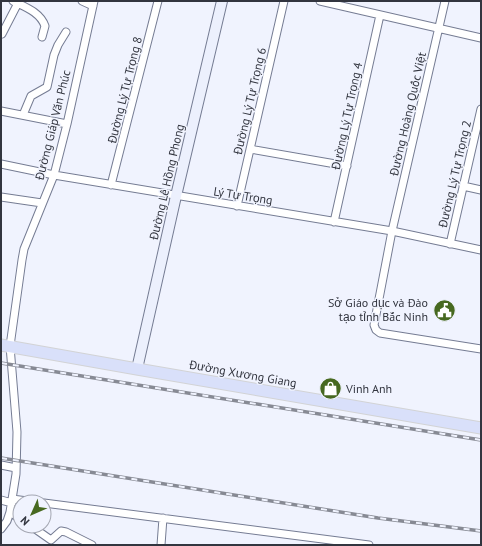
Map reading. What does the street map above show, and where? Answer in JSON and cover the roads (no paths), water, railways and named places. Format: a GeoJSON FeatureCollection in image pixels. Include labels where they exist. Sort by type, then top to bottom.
{"type":"FeatureCollection","features":[{"type":"Feature","properties":{"kind":"main road","name":"Đường Xương Giang"},"geometry":{"type":"LineString","coordinates":[[6,345],[481,428]]}},
{"type":"Feature","properties":{"kind":"street"},"geometry":{"type":"LineString","coordinates":[[82,1],[93,3]]}},
{"type":"Feature","properties":{"kind":"street","name":"Đường Lý Tự Trọng 8"},"geometry":{"type":"LineString","coordinates":[[112,185],[158,1]]}},
{"type":"Feature","properties":{"kind":"street","name":"Đường Lê Hồng Phong"},"geometry":{"type":"LineString","coordinates":[[137,369],[222,1]]}},
{"type":"Feature","properties":{"kind":"street","name":"Đường Lý Tự Trọng 6"},"geometry":{"type":"LineString","coordinates":[[237,206],[284,1]]}},
{"type":"Feature","properties":{"kind":"street"},"geometry":{"type":"LineString","coordinates":[[320,1],[481,38]]}},
{"type":"Feature","properties":{"kind":"street","name":"Đường Hoàng Quốc Việt"},"geometry":{"type":"LineString","coordinates":[[445,1],[392,231],[374,325],[376,330],[380,333],[481,349]]}},
{"type":"Feature","properties":{"kind":"street"},"geometry":{"type":"LineString","coordinates":[[2,34],[16,2],[33,11],[41,19],[45,26],[42,37]]}},
{"type":"Feature","properties":{"kind":"street","name":"Đường Giáp Văn Phúc"},"geometry":{"type":"LineString","coordinates":[[13,494],[16,468],[16,432],[6,345],[23,252],[54,175],[67,124],[93,3]]}},
{"type":"Feature","properties":{"kind":"street","name":"Đường Lý Tự Trọng 4"},"geometry":{"type":"LineString","coordinates":[[334,222],[380,15]]}},
{"type":"Feature","properties":{"kind":"street"},"geometry":{"type":"LineString","coordinates":[[23,115],[29,99],[48,87],[54,55],[66,32]]}},
{"type":"Feature","properties":{"kind":"street","name":"Đường Lý Tự Trọng 2"},"geometry":{"type":"LineString","coordinates":[[450,244],[481,109]]}},
{"type":"Feature","properties":{"kind":"street"},"geometry":{"type":"LineString","coordinates":[[1,111],[67,124]]}},
{"type":"Feature","properties":{"kind":"street"},"geometry":{"type":"LineString","coordinates":[[250,149],[347,166]]}},
{"type":"Feature","properties":{"kind":"street","name":"Lý Tự Trọng"},"geometry":{"type":"LineString","coordinates":[[1,164],[54,175],[176,196],[392,231],[481,250]]}},
{"type":"Feature","properties":{"kind":"street"},"geometry":{"type":"LineString","coordinates":[[464,186],[481,190]]}},
{"type":"Feature","properties":{"kind":"street"},"geometry":{"type":"LineString","coordinates":[[1,197],[42,203]]}},
{"type":"Feature","properties":{"kind":"street"},"geometry":{"type":"LineString","coordinates":[[1,466],[16,468]]}},
{"type":"Feature","properties":{"kind":"street"},"geometry":{"type":"LineString","coordinates":[[1,500],[12,501]]}},
{"type":"Feature","properties":{"kind":"street","name":"Đường Giáp Văn Phúc"},"geometry":{"type":"LineString","coordinates":[[1,529],[10,512],[12,501]]}},
{"type":"Feature","properties":{"kind":"street"},"geometry":{"type":"LineString","coordinates":[[52,504],[346,544],[369,545]]}},
{"type":"Feature","properties":{"kind":"street"},"geometry":{"type":"LineString","coordinates":[[161,545],[163,518]]}},
{"type":"Feature","properties":{"kind":"street"},"geometry":{"type":"LineString","coordinates":[[42,534],[52,542],[61,531],[66,532],[92,545]]}},
{"type":"Feature","properties":{"kind":"railway"},"geometry":{"type":"LineString","coordinates":[[1,363],[481,440]]}},
{"type":"Feature","properties":{"kind":"railway"},"geometry":{"type":"LineString","coordinates":[[1,458],[378,518],[481,531]]}},
{"type":"Feature","properties":{"kind":"place","name":"Sở Giáo dục và Đào tạo tỉnh Bắc Ninh"},"geometry":{"type":"Point","coordinates":[444,310]}},
{"type":"Feature","properties":{"kind":"place","name":"Vinh Anh"},"geometry":{"type":"Point","coordinates":[331,389]}}]}
